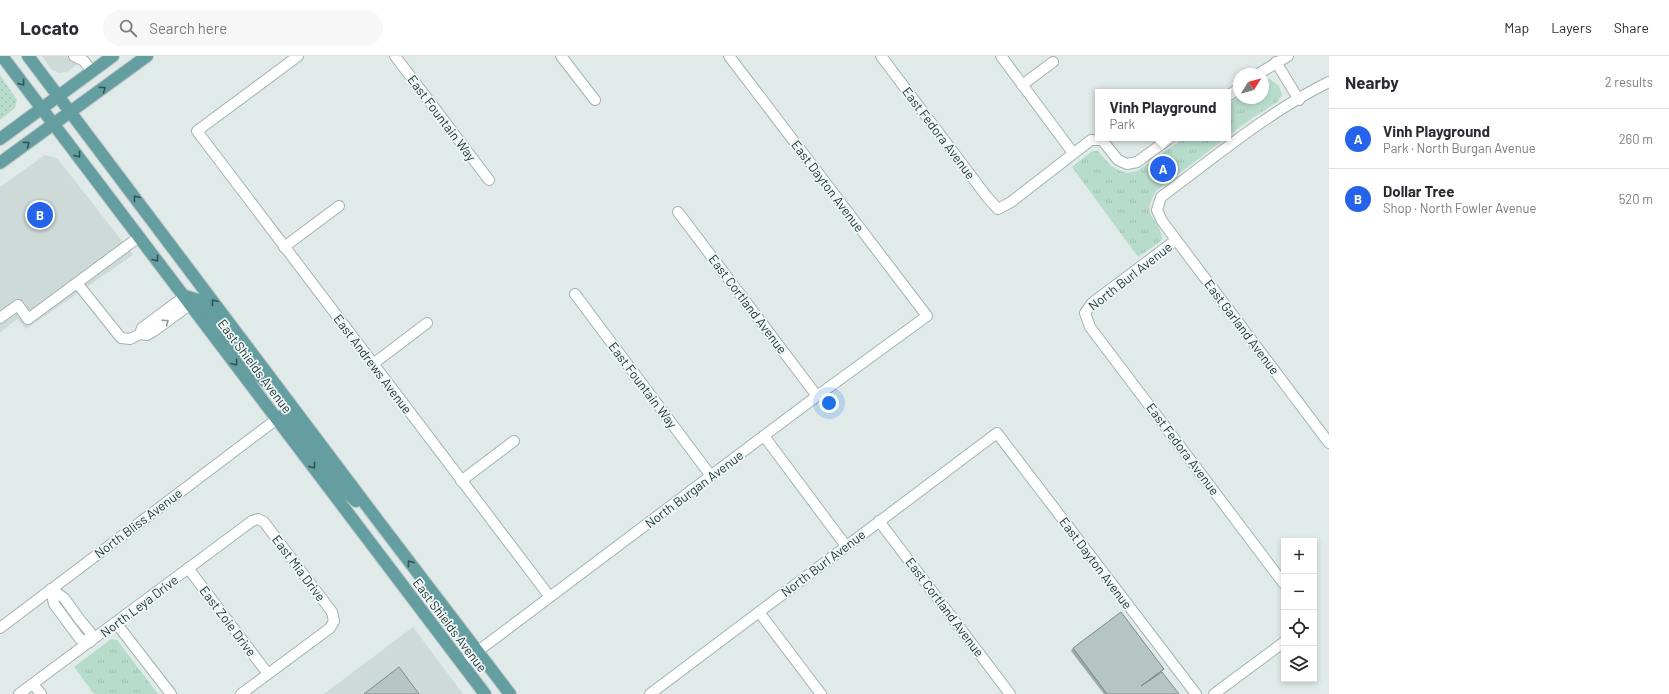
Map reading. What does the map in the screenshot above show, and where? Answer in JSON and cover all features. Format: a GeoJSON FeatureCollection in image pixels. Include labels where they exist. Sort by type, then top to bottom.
{"type":"FeatureCollection","features":[{"type":"Feature","properties":{"kind":"main road","name":"East Shields Avenue"},"geometry":{"type":"LineString","coordinates":[[2,56],[485,694]]}},
{"type":"Feature","properties":{"kind":"main road","name":"East Shields Avenue"},"geometry":{"type":"LineString","coordinates":[[28,56],[510,694]]}},
{"type":"Feature","properties":{"kind":"main road"},"geometry":{"type":"LineString","coordinates":[[0,139],[113,56]]}},
{"type":"Feature","properties":{"kind":"main road"},"geometry":{"type":"LineString","coordinates":[[0,163],[147,56]]}},
{"type":"Feature","properties":{"kind":"main road"},"geometry":{"type":"LineString","coordinates":[[188,300],[198,300],[204,305],[255,372],[291,405]]}},
{"type":"Feature","properties":{"kind":"main road"},"geometry":{"type":"LineString","coordinates":[[277,419],[282,416],[288,417],[343,489],[379,522]]}},
{"type":"Feature","properties":{"kind":"street"},"geometry":{"type":"LineString","coordinates":[[74,56],[84,61],[92,72]]}},
{"type":"Feature","properties":{"kind":"street","name":"East Andrews Avenue"},"geometry":{"type":"LineString","coordinates":[[298,56],[197,131],[550,597]]}},
{"type":"Feature","properties":{"kind":"street","name":"East Fountain Way"},"geometry":{"type":"LineString","coordinates":[[395,56],[489,180]]}},
{"type":"Feature","properties":{"kind":"street"},"geometry":{"type":"LineString","coordinates":[[561,56],[595,100]]}},
{"type":"Feature","properties":{"kind":"street","name":"East Dayton Avenue"},"geometry":{"type":"LineString","coordinates":[[729,56],[927,316]]}},
{"type":"Feature","properties":{"kind":"street","name":"East Fedora Avenue"},"geometry":{"type":"LineString","coordinates":[[881,56],[987,198],[998,209],[1011,202],[1073,153]]}},
{"type":"Feature","properties":{"kind":"street"},"geometry":{"type":"LineString","coordinates":[[1001,56],[1073,153],[1091,140],[1095,140]]}},
{"type":"Feature","properties":{"kind":"street"},"geometry":{"type":"LineString","coordinates":[[1267,68],[1288,56]]}},
{"type":"Feature","properties":{"kind":"street"},"geometry":{"type":"LineString","coordinates":[[1022,85],[1053,62]]}},
{"type":"Feature","properties":{"kind":"street"},"geometry":{"type":"LineString","coordinates":[[1276,62],[1289,81],[1299,100],[1329,82]]}},
{"type":"Feature","properties":{"kind":"street","name":"East Garland Avenue"},"geometry":{"type":"LineString","coordinates":[[1299,100],[1247,134],[1161,197],[1157,210],[1162,221],[1176,240],[1329,443]]}},
{"type":"Feature","properties":{"kind":"street"},"geometry":{"type":"LineString","coordinates":[[1103,141],[1118,160],[1127,164],[1137,162],[1166,141]]}},
{"type":"Feature","properties":{"kind":"street"},"geometry":{"type":"LineString","coordinates":[[284,247],[338,206]]}},
{"type":"Feature","properties":{"kind":"street","name":"East Cortland Avenue"},"geometry":{"type":"LineString","coordinates":[[678,212],[817,396]]}},
{"type":"Feature","properties":{"kind":"street"},"geometry":{"type":"LineString","coordinates":[[0,318],[18,305],[28,319],[139,236]]}},
{"type":"Feature","properties":{"kind":"street","name":"North Burl Avenue"},"geometry":{"type":"LineString","coordinates":[[1085,313],[1092,303],[1176,240]]}},
{"type":"Feature","properties":{"kind":"street"},"geometry":{"type":"LineString","coordinates":[[77,283],[121,338],[130,339],[140,334],[142,328],[188,300]]}},
{"type":"Feature","properties":{"kind":"street","name":"East Fountain Way"},"geometry":{"type":"LineString","coordinates":[[575,294],[711,476]]}},
{"type":"Feature","properties":{"kind":"street","name":"East Fedora Avenue"},"geometry":{"type":"LineString","coordinates":[[1085,313],[1090,327],[1281,580]]}},
{"type":"Feature","properties":{"kind":"street","name":"North Burgan Avenue"},"geometry":{"type":"LineString","coordinates":[[462,663],[817,396],[927,316]]}},
{"type":"Feature","properties":{"kind":"street"},"geometry":{"type":"LineString","coordinates":[[373,364],[427,323]]}},
{"type":"Feature","properties":{"kind":"street","name":"North Bliss Avenue"},"geometry":{"type":"LineString","coordinates":[[0,628],[277,419]]}},
{"type":"Feature","properties":{"kind":"street","name":"East Dayton Avenue"},"geometry":{"type":"LineString","coordinates":[[997,433],[1196,694]]}},
{"type":"Feature","properties":{"kind":"street","name":"North Burl Avenue"},"geometry":{"type":"LineString","coordinates":[[650,694],[997,433]]}},
{"type":"Feature","properties":{"kind":"street"},"geometry":{"type":"LineString","coordinates":[[764,436],[846,546]]}},
{"type":"Feature","properties":{"kind":"street"},"geometry":{"type":"LineString","coordinates":[[462,481],[514,441]]}},
{"type":"Feature","properties":{"kind":"street","name":"North Leya Drive"},"geometry":{"type":"LineString","coordinates":[[19,694],[252,521],[258,519]]}},
{"type":"Feature","properties":{"kind":"street","name":"East Mia Drive"},"geometry":{"type":"LineString","coordinates":[[258,519],[264,522],[332,612],[334,621],[330,628],[268,674]]}},
{"type":"Feature","properties":{"kind":"street","name":"East Cortland Avenue"},"geometry":{"type":"LineString","coordinates":[[880,521],[1010,694]]}},
{"type":"Feature","properties":{"kind":"street","name":"East Zoie Drive"},"geometry":{"type":"LineString","coordinates":[[188,568],[268,674]]}},
{"type":"Feature","properties":{"kind":"street"},"geometry":{"type":"LineString","coordinates":[[51,590],[64,598],[90,632],[90,642],[80,639],[54,604],[51,590]]}},
{"type":"Feature","properties":{"kind":"street"},"geometry":{"type":"LineString","coordinates":[[65,619],[72,618],[74,611]]}},
{"type":"Feature","properties":{"kind":"street"},"geometry":{"type":"LineString","coordinates":[[759,612],[821,694]]}},
{"type":"Feature","properties":{"kind":"street"},"geometry":{"type":"LineString","coordinates":[[116,623],[171,694]]}},
{"type":"Feature","properties":{"kind":"street"},"geometry":{"type":"LineString","coordinates":[[1214,694],[1281,644]]}},
{"type":"Feature","properties":{"kind":"street"},"geometry":{"type":"LineString","coordinates":[[241,694],[268,674]]}},
{"type":"Feature","properties":{"kind":"street"},"geometry":{"type":"LineString","coordinates":[[33,684],[40,694]]}},
{"type":"Feature","properties":{"kind":"shaded area"},"geometry":{"type":"Polygon","coordinates":[[[42,56],[88,56],[67,72],[59,73],[52,70],[42,56]]]}},
{"type":"Feature","properties":{"kind":"shaded area"},"geometry":{"type":"Polygon","coordinates":[[[45,155],[57,158],[133,255],[26,329],[17,319],[0,333],[0,187],[45,155]]]}},
{"type":"Feature","properties":{"kind":"shaded area"},"geometry":{"type":"Polygon","coordinates":[[[413,627],[463,694],[324,694],[413,627]]]}},
{"type":"Feature","properties":{"kind":"green space"},"geometry":{"type":"Polygon","coordinates":[[[0,75],[17,100],[15,108],[0,120],[0,75]]]}},
{"type":"Feature","properties":{"kind":"green space"},"geometry":{"type":"Polygon","coordinates":[[[1270,79],[1279,86],[1282,95],[1277,102],[1231,134],[1231,103],[1233,101],[1233,104],[1269,104],[1270,79]]]}},
{"type":"Feature","properties":{"kind":"green space"},"geometry":{"type":"Polygon","coordinates":[[[1180,141],[1222,141],[1156,191],[1151,200],[1150,213],[1161,232],[1162,239],[1138,257],[1072,167],[1092,151],[1098,151],[1110,165],[1118,170],[1127,173],[1137,171],[1180,141]]]}},
{"type":"Feature","properties":{"kind":"green space"},"geometry":{"type":"Polygon","coordinates":[[[111,639],[117,640],[158,694],[94,694],[74,667],[111,639]]]}},
{"type":"Feature","properties":{"kind":"building"},"geometry":{"type":"Polygon","coordinates":[[[1121,612],[1164,669],[1141,686],[1162,672],[1179,694],[1107,694],[1073,648],[1121,612]]]}},
{"type":"Feature","properties":{"kind":"building"},"geometry":{"type":"Polygon","coordinates":[[[399,667],[419,694],[364,694],[399,667]]]}},
{"type":"Feature","properties":{"kind":"place","name":"Vinh Playground"},"geometry":{"type":"Point","coordinates":[1163,169]}},
{"type":"Feature","properties":{"kind":"place","name":"Dollar Tree"},"geometry":{"type":"Point","coordinates":[40,215]}}]}
